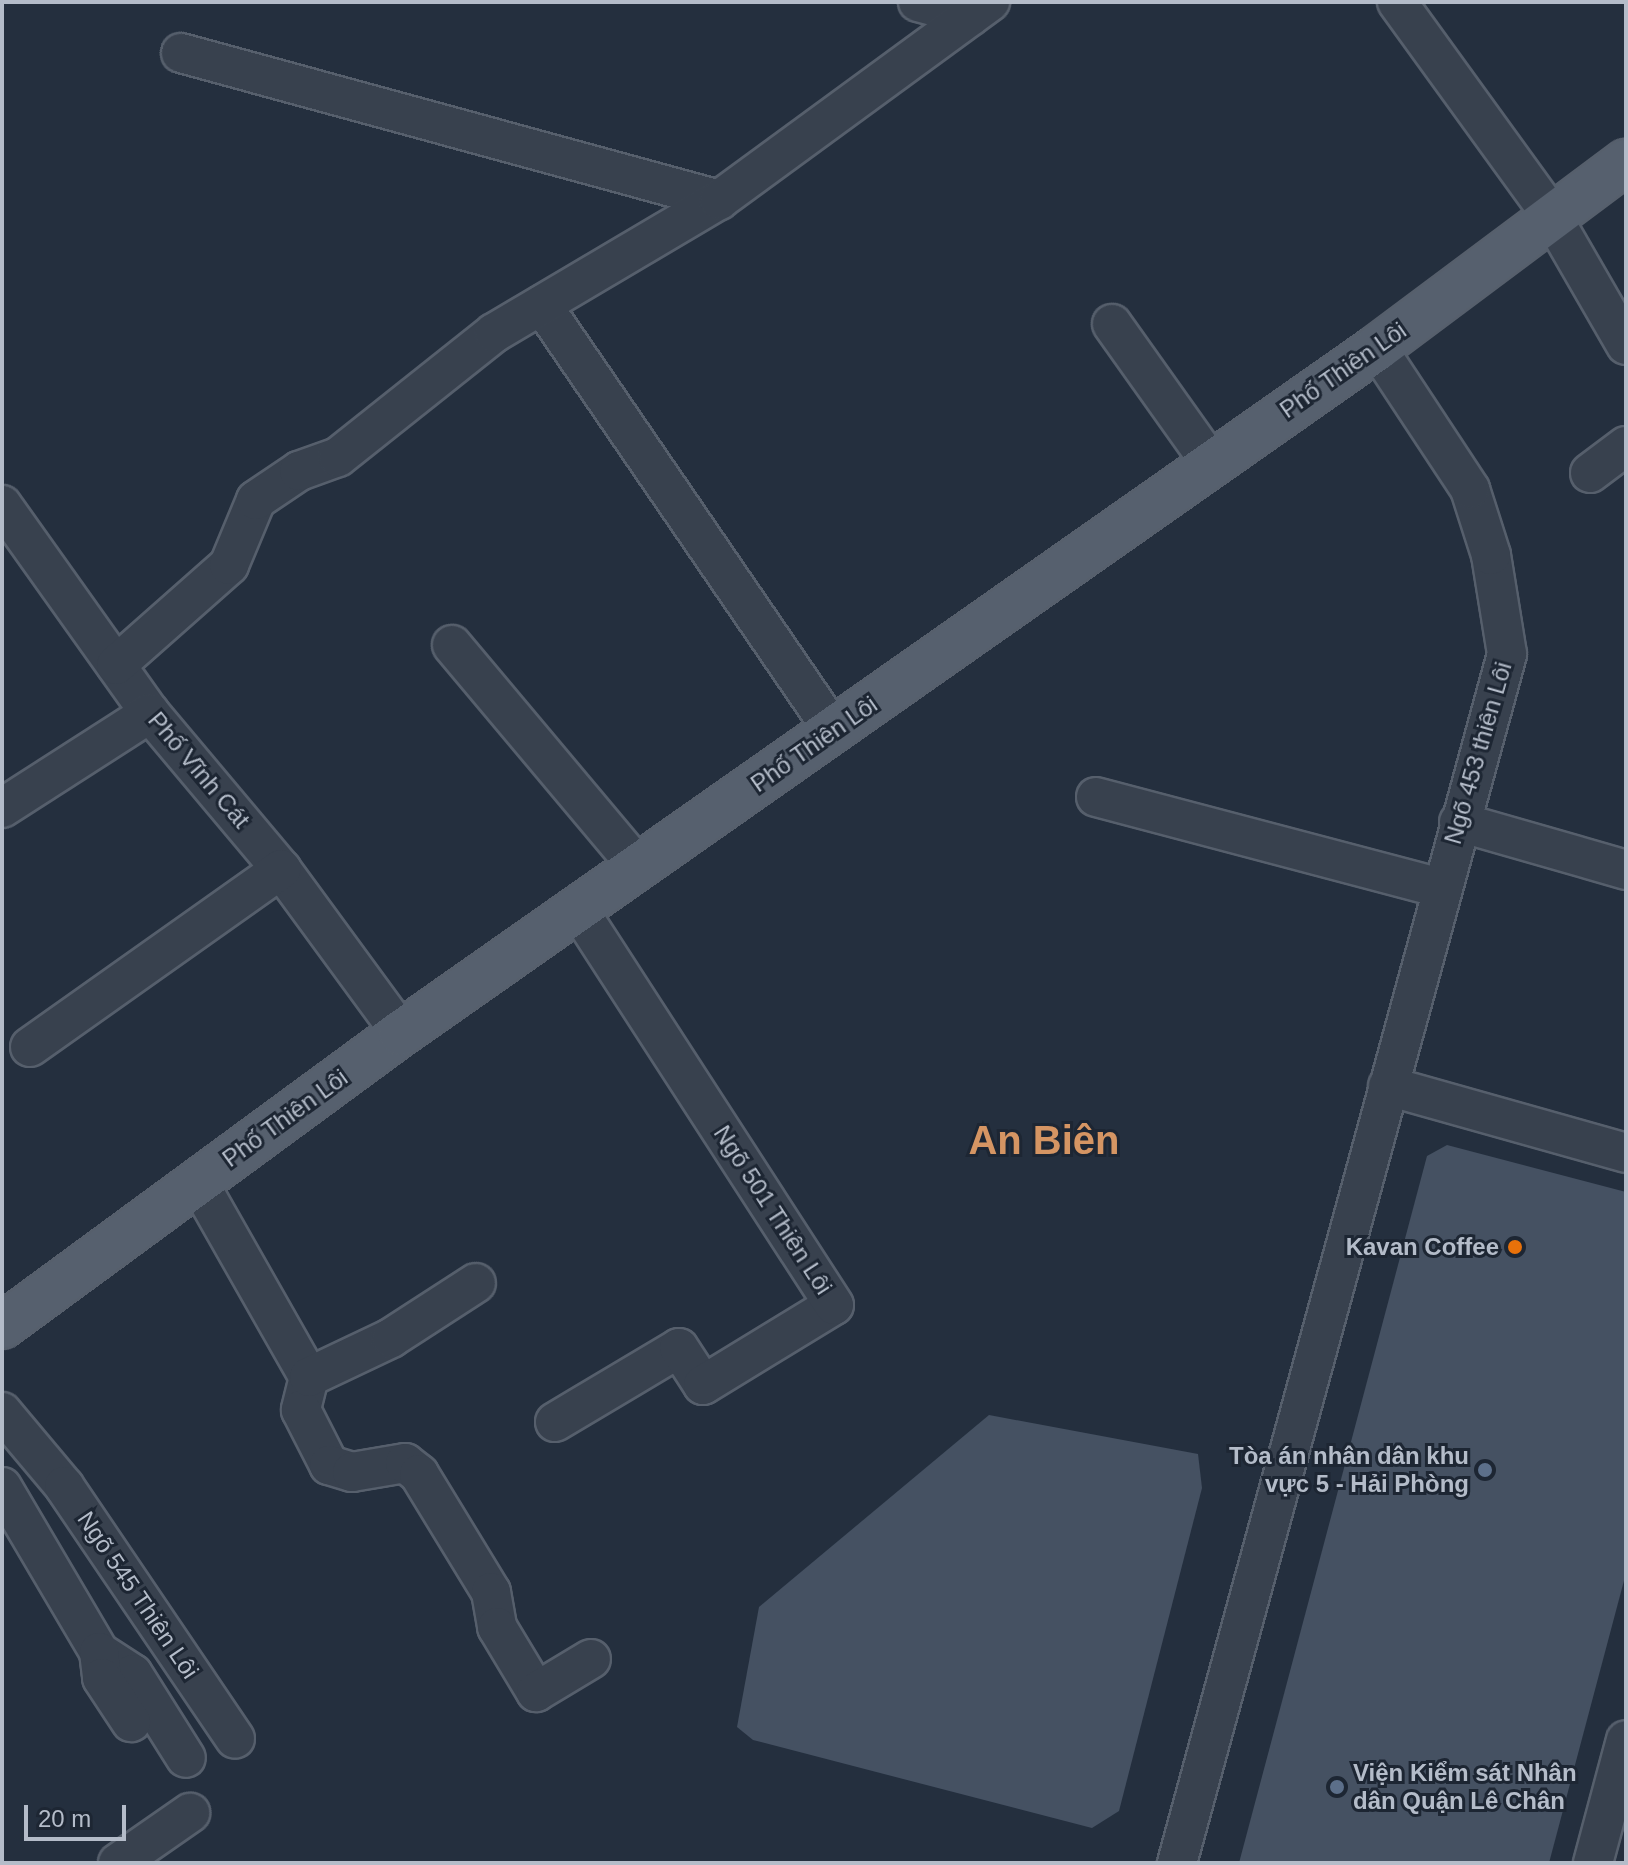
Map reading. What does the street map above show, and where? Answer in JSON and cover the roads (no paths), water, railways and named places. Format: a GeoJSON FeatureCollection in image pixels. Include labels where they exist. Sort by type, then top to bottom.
{"type":"FeatureCollection","features":[{"type":"Feature","properties":{"kind":"main road","name":"Phố Thiên Lôi"},"geometry":{"type":"LineString","coordinates":[[2,1326],[401,1033],[639,868],[1210,462],[1377,348],[1551,215],[1626,162]]}},
{"type":"Feature","properties":{"kind":"street"},"geometry":{"type":"LineString","coordinates":[[918,2],[980,9]]}},
{"type":"Feature","properties":{"kind":"street"},"geometry":{"type":"LineString","coordinates":[[1397,2],[1551,215],[1626,345]]}},
{"type":"Feature","properties":{"kind":"street"},"geometry":{"type":"LineString","coordinates":[[116,665],[229,565],[256,500],[299,471],[338,457],[494,333],[719,200],[980,9]]}},
{"type":"Feature","properties":{"kind":"street"},"geometry":{"type":"LineString","coordinates":[[181,53],[719,200]]}},
{"type":"Feature","properties":{"kind":"street"},"geometry":{"type":"LineString","coordinates":[[542,305],[833,730]]}},
{"type":"Feature","properties":{"kind":"street"},"geometry":{"type":"LineString","coordinates":[[1112,324],[1210,462]]}},
{"type":"Feature","properties":{"kind":"street","name":"Ngõ 453 thiên Lôi"},"geometry":{"type":"LineString","coordinates":[[1177,1863],[1440,888],[1507,654],[1491,555],[1470,489],[1377,348]]}},
{"type":"Feature","properties":{"kind":"street"},"geometry":{"type":"LineString","coordinates":[[1590,473],[1626,446]]}},
{"type":"Feature","properties":{"kind":"street","name":"Phố Vĩnh Cát"},"geometry":{"type":"LineString","coordinates":[[2,505],[150,713],[281,869],[401,1033]]}},
{"type":"Feature","properties":{"kind":"street"},"geometry":{"type":"LineString","coordinates":[[452,645],[639,868]]}},
{"type":"Feature","properties":{"kind":"street"},"geometry":{"type":"LineString","coordinates":[[2,808],[150,713]]}},
{"type":"Feature","properties":{"kind":"street"},"geometry":{"type":"LineString","coordinates":[[1096,797],[1440,888]]}},
{"type":"Feature","properties":{"kind":"street"},"geometry":{"type":"LineString","coordinates":[[1459,822],[1626,870]]}},
{"type":"Feature","properties":{"kind":"street"},"geometry":{"type":"LineString","coordinates":[[30,1047],[281,869]]}},
{"type":"Feature","properties":{"kind":"street","name":"Ngõ 501 Thiên Lôi"},"geometry":{"type":"LineString","coordinates":[[555,1422],[679,1348],[703,1385],[834,1305],[578,910]]}},
{"type":"Feature","properties":{"kind":"street"},"geometry":{"type":"LineString","coordinates":[[1388,1086],[1626,1153]]}},
{"type":"Feature","properties":{"kind":"street"},"geometry":{"type":"LineString","coordinates":[[198,1182],[309,1377],[301,1410],[329,1465],[352,1472],[405,1463],[419,1474],[491,1592],[497,1627],[536,1692],[591,1659]]}},
{"type":"Feature","properties":{"kind":"street"},"geometry":{"type":"LineString","coordinates":[[309,1377],[476,1283]]}},
{"type":"Feature","properties":{"kind":"street","name":"Ngõ 545 Thiên Lôi"},"geometry":{"type":"LineString","coordinates":[[2,1412],[33,1458],[64,1486],[235,1739]]}},
{"type":"Feature","properties":{"kind":"street","name":"Ngõ 545 Thiên Lôi"},"geometry":{"type":"LineString","coordinates":[[33,1458],[2,1484],[99,1652],[133,1674],[186,1758]]}},
{"type":"Feature","properties":{"kind":"street"},"geometry":{"type":"LineString","coordinates":[[99,1652],[102,1678],[131,1722]]}},
{"type":"Feature","properties":{"kind":"street"},"geometry":{"type":"LineString","coordinates":[[1593,1863],[1626,1740]]}},
{"type":"Feature","properties":{"kind":"street"},"geometry":{"type":"LineString","coordinates":[[118,1863],[190,1813]]}},
{"type":"Feature","properties":{"kind":"place","name":"Kavan Coffee"},"geometry":{"type":"Point","coordinates":[1515,1247]}},
{"type":"Feature","properties":{"kind":"place","name":"Tòa án nhân dân khu vực 5 - Hải Phòng"},"geometry":{"type":"Point","coordinates":[1485,1470]}},
{"type":"Feature","properties":{"kind":"place","name":"Viện Kiểm sát Nhân dân Quận Lê Chân"},"geometry":{"type":"Point","coordinates":[1337,1787]}},
{"type":"Feature","properties":{"kind":"district","name":"An Biên"},"geometry":{"type":"Point","coordinates":[1044,1140]}}]}
